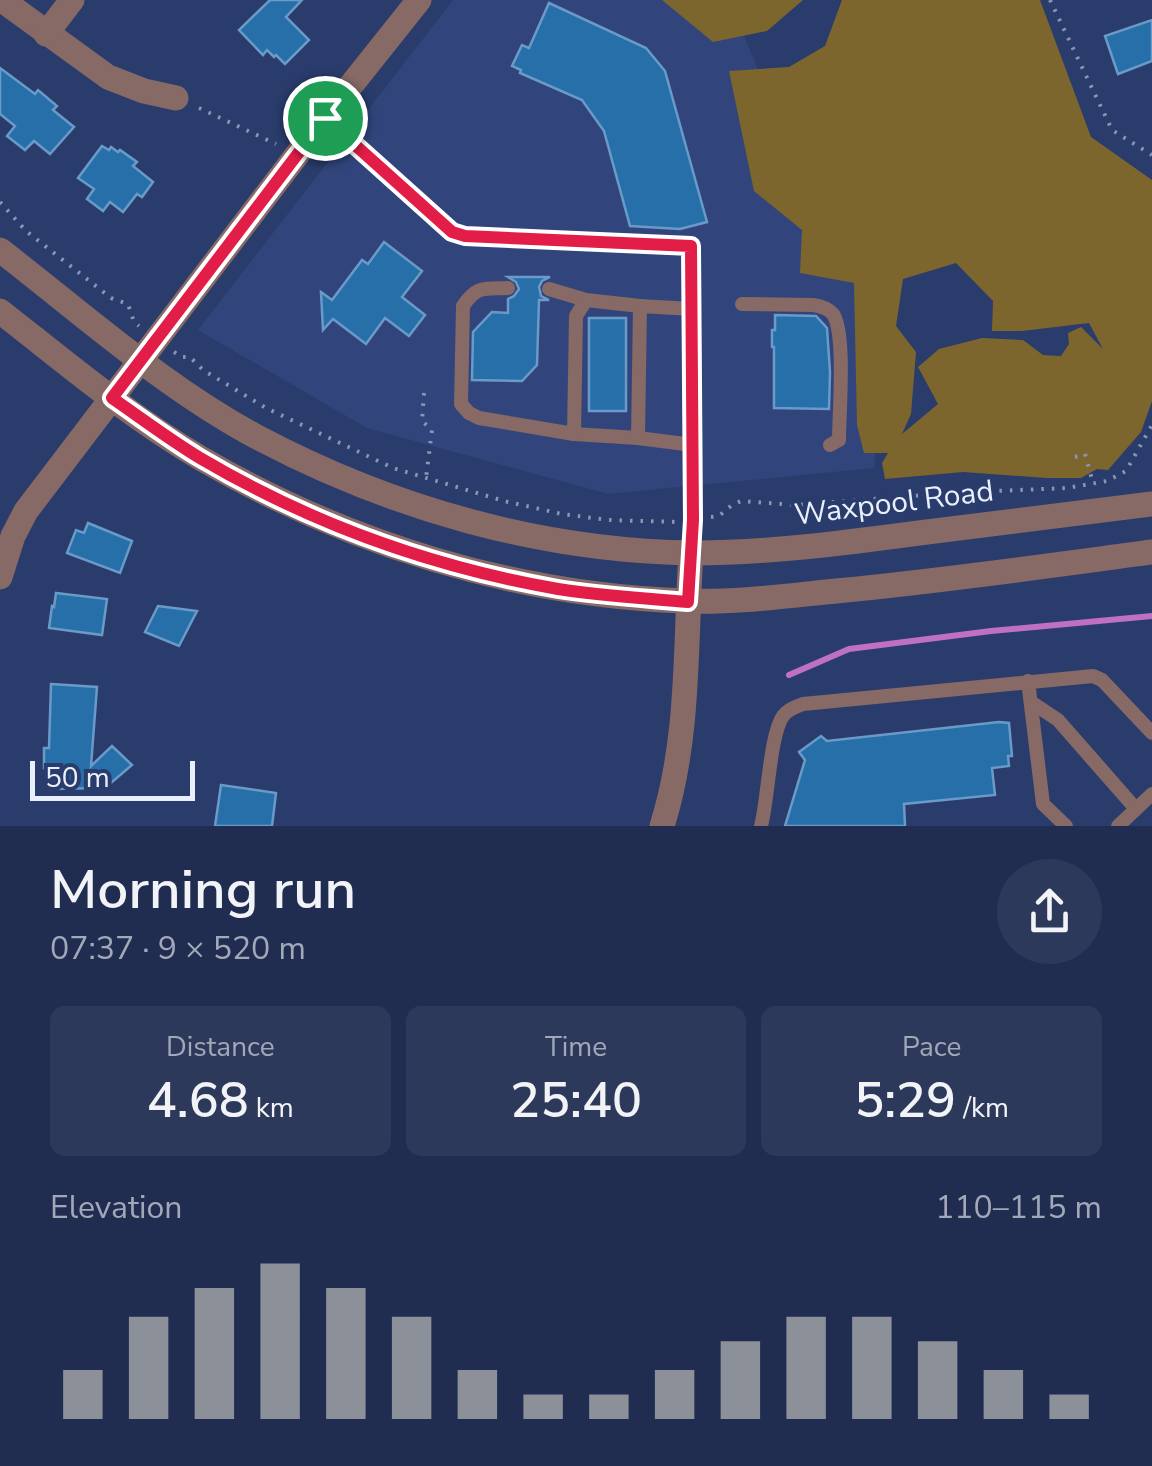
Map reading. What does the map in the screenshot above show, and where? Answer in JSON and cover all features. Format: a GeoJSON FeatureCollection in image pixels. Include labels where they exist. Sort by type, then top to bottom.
{"type":"FeatureCollection","features":[{"type":"Feature","properties":{"kind":"street"},"geometry":{"type":"LineString","coordinates":[[2,0],[108,77],[176,98]]}},
{"type":"Feature","properties":{"kind":"street"},"geometry":{"type":"LineString","coordinates":[[46,34],[72,0]]}},
{"type":"Feature","properties":{"kind":"street"},"geometry":{"type":"LineString","coordinates":[[0,577],[26,511],[419,0]]}},
{"type":"Feature","properties":{"kind":"street","name":"Waxpool Road"},"geometry":{"type":"LineString","coordinates":[[0,250],[140,359],[256,436],[335,475],[402,501],[479,524],[619,549],[691,553],[822,546],[1152,504]]}},
{"type":"Feature","properties":{"kind":"street"},"geometry":{"type":"LineString","coordinates":[[0,311],[112,398],[200,458],[312,516],[426,558],[531,584],[688,602],[750,599],[1152,552]]}},
{"type":"Feature","properties":{"kind":"street"},"geometry":{"type":"LineString","coordinates":[[662,826],[684,711],[691,553]]}},
{"type":"Feature","properties":{"kind":"lane"},"geometry":{"type":"LineString","coordinates":[[325,118],[452,232],[465,236],[691,246],[691,553]]}},
{"type":"Feature","properties":{"kind":"lane"},"geometry":{"type":"LineString","coordinates":[[508,288],[482,289],[462,306],[461,404],[469,413],[574,434],[693,444]]}},
{"type":"Feature","properties":{"kind":"lane"},"geometry":{"type":"LineString","coordinates":[[549,289],[586,300],[692,309]]}},
{"type":"Feature","properties":{"kind":"lane"},"geometry":{"type":"LineString","coordinates":[[574,434],[576,316],[586,300]]}},
{"type":"Feature","properties":{"kind":"lane"},"geometry":{"type":"LineString","coordinates":[[742,304],[812,304],[832,312],[840,331],[839,440],[830,445]]}},
{"type":"Feature","properties":{"kind":"lane"},"geometry":{"type":"LineString","coordinates":[[638,438],[640,306]]}},
{"type":"Feature","properties":{"kind":"lane"},"geometry":{"type":"LineString","coordinates":[[761,826],[781,718],[791,708],[803,704],[1093,676],[1102,680],[1152,733]]}},
{"type":"Feature","properties":{"kind":"lane"},"geometry":{"type":"LineString","coordinates":[[1028,681],[1043,804],[1066,826]]}},
{"type":"Feature","properties":{"kind":"lane"},"geometry":{"type":"LineString","coordinates":[[1031,702],[1058,720],[1136,809]]}},
{"type":"Feature","properties":{"kind":"lane"},"geometry":{"type":"LineString","coordinates":[[1118,826],[1152,794]]}},
{"type":"Feature","properties":{"kind":"path"},"geometry":{"type":"LineString","coordinates":[[1050,0],[1112,130],[1152,154]]}},
{"type":"Feature","properties":{"kind":"path"},"geometry":{"type":"LineString","coordinates":[[176,98],[298,154]]}},
{"type":"Feature","properties":{"kind":"path"},"geometry":{"type":"LineString","coordinates":[[424,393],[422,421],[432,430],[426,478]]}},
{"type":"Feature","properties":{"kind":"path"},"geometry":{"type":"LineString","coordinates":[[1076,457],[1085,454],[1093,483]]}},
{"type":"Feature","properties":{"kind":"shaded area"},"geometry":{"type":"Polygon","coordinates":[[[453,0],[729,0],[757,67],[786,190],[888,308],[874,468],[608,494],[367,428],[198,330],[453,0]]]}},
{"type":"Feature","properties":{"kind":"shaded area"},"geometry":{"type":"Polygon","coordinates":[[[662,0],[803,0],[767,31],[713,42],[662,0]]]}},
{"type":"Feature","properties":{"kind":"shaded area"},"geometry":{"type":"Polygon","coordinates":[[[842,0],[1040,0],[1091,137],[1152,180],[1152,401],[1141,432],[1108,470],[1097,469],[1081,478],[963,472],[885,479],[882,463],[888,453],[864,453],[857,425],[854,283],[800,273],[802,230],[754,191],[729,71],[789,67],[825,46],[842,0]],[[956,263],[903,279],[896,326],[916,352],[911,414],[902,434],[938,404],[918,367],[939,349],[982,338],[1023,340],[1043,355],[1061,356],[1069,344],[1068,333],[1081,327],[1103,349],[1089,323],[992,331],[993,301],[956,263]]]}},
{"type":"Feature","properties":{"kind":"building"},"geometry":{"type":"Polygon","coordinates":[[[270,0],[302,0],[286,17],[309,40],[285,64],[267,50],[263,55],[239,30],[270,0]]]}},
{"type":"Feature","properties":{"kind":"building"},"geometry":{"type":"Polygon","coordinates":[[[549,3],[646,48],[665,71],[707,222],[680,229],[630,226],[604,131],[582,100],[512,66],[522,45],[529,48],[549,3]]]}},
{"type":"Feature","properties":{"kind":"building"},"geometry":{"type":"Polygon","coordinates":[[[1152,20],[1152,61],[1118,74],[1105,36],[1152,20]]]}},
{"type":"Feature","properties":{"kind":"building"},"geometry":{"type":"Polygon","coordinates":[[[0,68],[35,94],[38,90],[57,106],[53,110],[74,127],[50,154],[34,141],[25,150],[7,136],[15,126],[0,114],[0,68]]]}},
{"type":"Feature","properties":{"kind":"building"},"geometry":{"type":"Polygon","coordinates":[[[102,146],[120,150],[137,162],[133,166],[153,182],[123,212],[110,202],[103,211],[87,199],[94,189],[78,178],[102,146]]]}},
{"type":"Feature","properties":{"kind":"building"},"geometry":{"type":"Polygon","coordinates":[[[384,242],[422,271],[402,297],[425,315],[409,336],[385,318],[366,344],[333,319],[323,330],[321,292],[332,300],[362,260],[368,264],[384,242]]]}},
{"type":"Feature","properties":{"kind":"building"},"geometry":{"type":"Polygon","coordinates":[[[508,277],[550,277],[539,287],[541,296],[549,300],[539,300],[537,365],[522,381],[472,380],[473,332],[492,312],[508,313],[508,299],[519,289],[508,277]]]}},
{"type":"Feature","properties":{"kind":"building"},"geometry":{"type":"Polygon","coordinates":[[[775,315],[816,316],[827,328],[829,409],[774,408],[775,315]]]}},
{"type":"Feature","properties":{"kind":"building"},"geometry":{"type":"Polygon","coordinates":[[[589,318],[626,318],[626,411],[589,411],[589,318]]]}},
{"type":"Feature","properties":{"kind":"building"},"geometry":{"type":"Polygon","coordinates":[[[88,523],[132,541],[120,573],[67,553],[76,530],[84,533],[88,523]]]}},
{"type":"Feature","properties":{"kind":"building"},"geometry":{"type":"Polygon","coordinates":[[[56,593],[107,599],[102,635],[49,628],[56,593]]]}},
{"type":"Feature","properties":{"kind":"building"},"geometry":{"type":"Polygon","coordinates":[[[158,606],[197,611],[179,646],[145,632],[158,606]]]}},
{"type":"Feature","properties":{"kind":"building"},"geometry":{"type":"Polygon","coordinates":[[[51,684],[97,687],[91,766],[112,746],[132,765],[105,788],[51,789],[51,768],[44,768],[44,748],[49,748],[51,684]]]}},
{"type":"Feature","properties":{"kind":"building"},"geometry":{"type":"Polygon","coordinates":[[[1009,723],[1012,756],[1008,756],[1009,766],[992,768],[995,795],[904,804],[905,826],[785,826],[805,760],[799,752],[821,736],[827,741],[1009,723]]]}},
{"type":"Feature","properties":{"kind":"building"},"geometry":{"type":"Polygon","coordinates":[[[221,785],[276,793],[272,826],[215,826],[221,785]]]}},
{"type":"Feature","properties":{"kind":"waterway"},"geometry":{"type":"LineString","coordinates":[[789,675],[849,649],[1152,616]]}},
{"type":"Feature","properties":{"kind":"route"},"geometry":{"type":"LineString","coordinates":[[325,118],[452,232],[490,239],[691,246],[693,520],[688,602],[561,589],[501,578],[368,538],[312,516],[200,458],[112,398],[325,118]]}}]}
